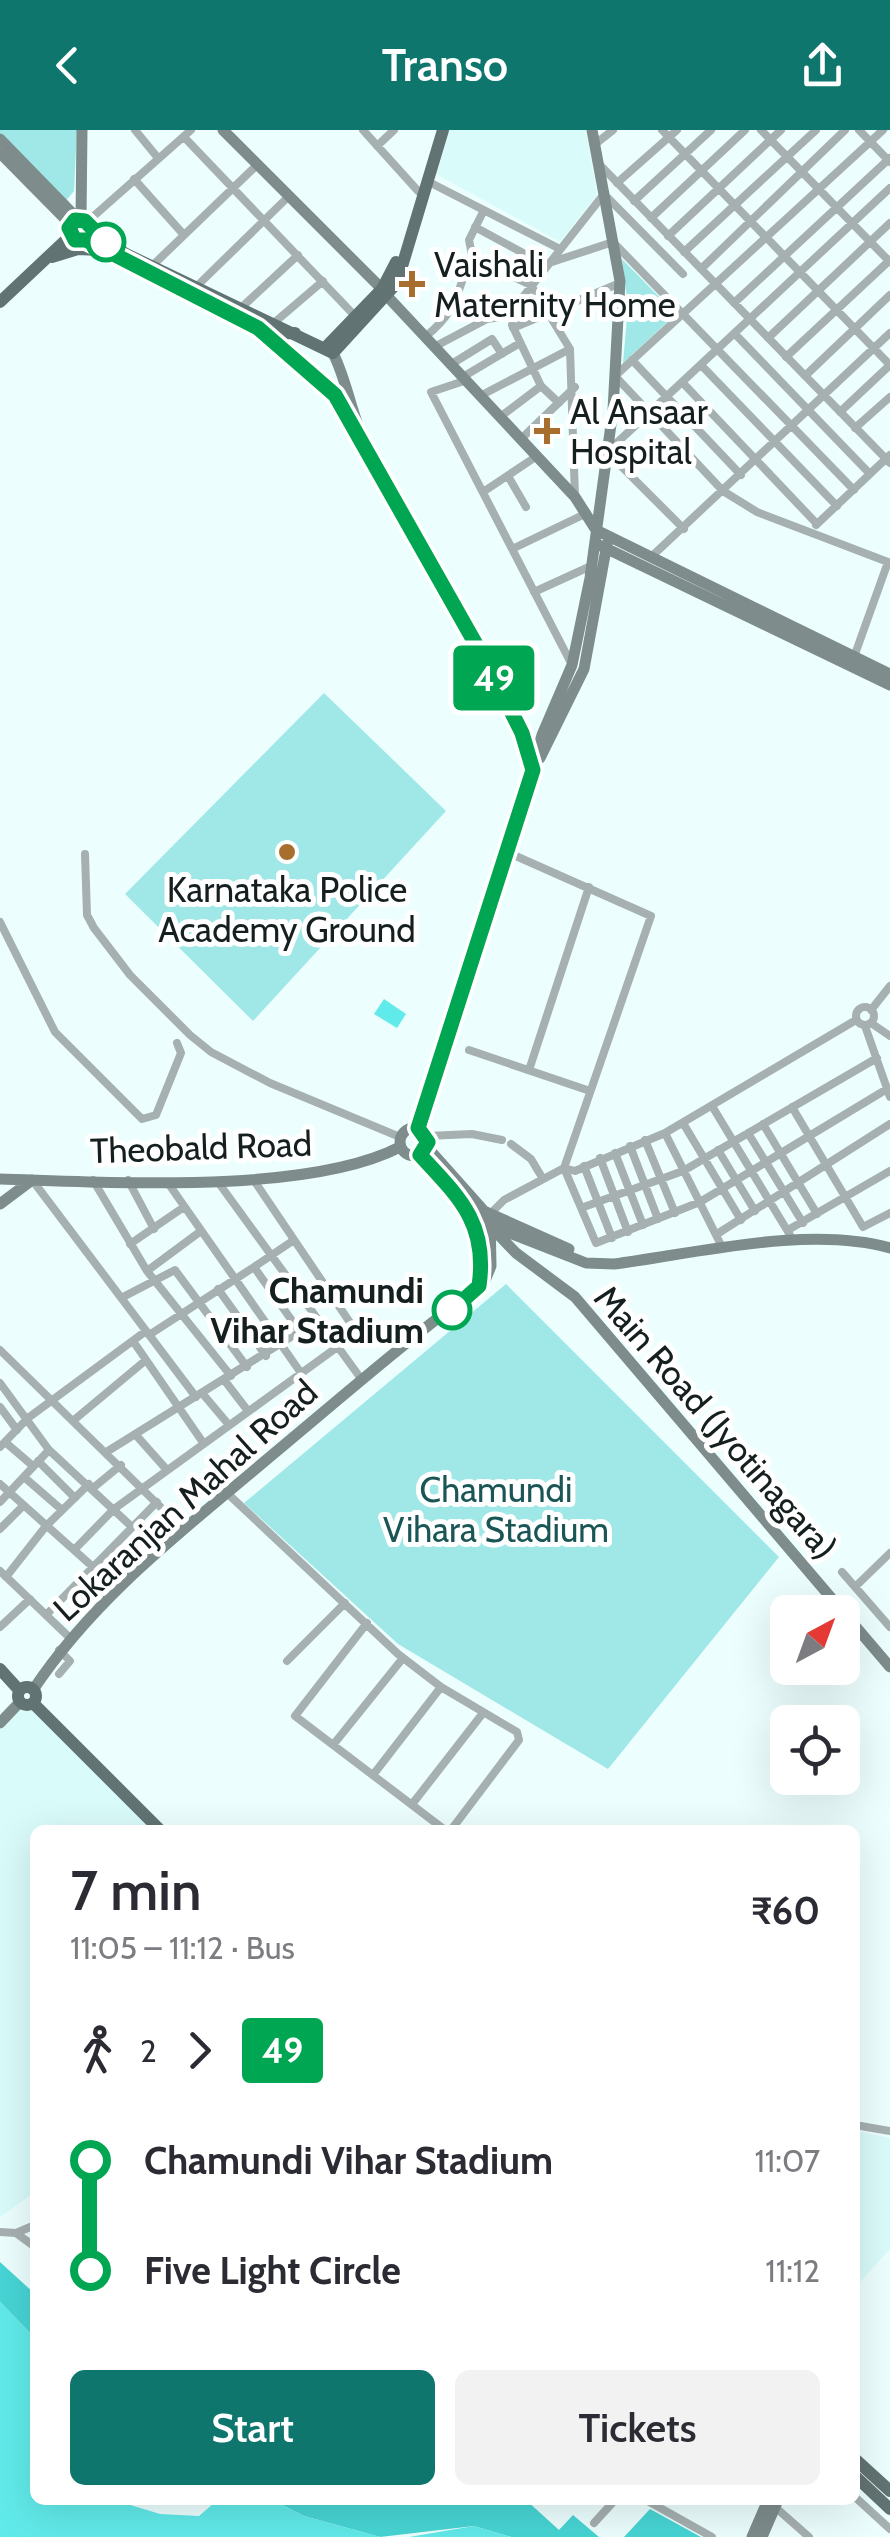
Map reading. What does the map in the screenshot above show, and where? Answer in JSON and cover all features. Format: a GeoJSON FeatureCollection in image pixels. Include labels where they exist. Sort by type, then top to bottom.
{"type":"FeatureCollection","features":[{"type":"Feature","properties":{"kind":"main road"},"geometry":{"type":"LineString","coordinates":[[0,302],[80,227],[82,130]]}},
{"type":"Feature","properties":{"kind":"main road"},"geometry":{"type":"LineString","coordinates":[[223,130],[384,292],[537,456],[574,497],[602,539],[890,685]]}},
{"type":"Feature","properties":{"kind":"main road"},"geometry":{"type":"LineString","coordinates":[[424,184],[436,130]]}},
{"type":"Feature","properties":{"kind":"main road"},"geometry":{"type":"LineString","coordinates":[[330,350],[384,292],[444,130]]}},
{"type":"Feature","properties":{"kind":"main road"},"geometry":{"type":"LineString","coordinates":[[533,770],[584,669],[602,539],[620,284],[592,130]]}},
{"type":"Feature","properties":{"kind":"main road"},"geometry":{"type":"LineString","coordinates":[[0,140],[80,227],[152,266],[242,307],[271,328],[329,388],[364,442],[491,671],[522,733],[533,770]]}},
{"type":"Feature","properties":{"kind":"main road"},"geometry":{"type":"LineString","coordinates":[[0,153],[112,255]]}},
{"type":"Feature","properties":{"kind":"main road"},"geometry":{"type":"LineString","coordinates":[[43,260],[86,248],[112,255],[271,328],[298,333],[330,350],[364,442]]}},
{"type":"Feature","properties":{"kind":"main road"},"geometry":{"type":"LineString","coordinates":[[330,350],[355,316],[384,292]]}},
{"type":"Feature","properties":{"kind":"main road"},"geometry":{"type":"LineString","coordinates":[[602,539],[652,557],[890,673]]}},
{"type":"Feature","properties":{"kind":"main road"},"geometry":{"type":"LineString","coordinates":[[479,1286],[482,1244],[459,1197],[423,1142],[542,735],[572,665],[592,566],[602,539]]}},
{"type":"Feature","properties":{"kind":"main road"},"geometry":{"type":"LineString","coordinates":[[423,1142],[401,1146],[407,1129],[423,1142],[490,1220],[598,1258],[718,1239],[789,1233],[847,1234],[890,1245]]}},
{"type":"Feature","properties":{"kind":"main road","name":"Theobald Road"},"geometry":{"type":"LineString","coordinates":[[0,1179],[253,1179],[373,1161],[401,1146]]}},
{"type":"Feature","properties":{"kind":"main road"},"geometry":{"type":"LineString","coordinates":[[0,1204],[32,1180]]}},
{"type":"Feature","properties":{"kind":"main road"},"geometry":{"type":"LineString","coordinates":[[459,1197],[490,1220],[596,1264],[796,1242],[845,1240],[890,1245]]}},
{"type":"Feature","properties":{"kind":"main road"},"geometry":{"type":"LineString","coordinates":[[479,1286],[492,1266],[490,1220]]}},
{"type":"Feature","properties":{"kind":"main road","name":"Main Road (Jyotinagara)"},"geometry":{"type":"LineString","coordinates":[[490,1220],[586,1310],[890,1666]]}},
{"type":"Feature","properties":{"kind":"main road","name":"Lokaranjan Mahal Road"},"geometry":{"type":"LineString","coordinates":[[0,1724],[27,1696],[70,1638],[183,1529],[479,1286]]}},
{"type":"Feature","properties":{"kind":"main road"},"geometry":{"type":"LineString","coordinates":[[0,1669],[155,1825]]}},
{"type":"Feature","properties":{"kind":"main road"},"geometry":{"type":"LineString","coordinates":[[860,2464],[890,2491]]}},
{"type":"Feature","properties":{"kind":"main road"},"geometry":{"type":"LineString","coordinates":[[860,2481],[890,2509]]}},
{"type":"Feature","properties":{"kind":"main road"},"geometry":{"type":"LineString","coordinates":[[752,2537],[770,2505]]}},
{"type":"Feature","properties":{"kind":"main road"},"geometry":{"type":"LineString","coordinates":[[762,2537],[771,2505]]}},
{"type":"Feature","properties":{"kind":"street"},"geometry":{"type":"LineString","coordinates":[[135,130],[158,158]]}},
{"type":"Feature","properties":{"kind":"street"},"geometry":{"type":"LineString","coordinates":[[364,130],[377,146],[424,184],[560,249]]}},
{"type":"Feature","properties":{"kind":"street"},"geometry":{"type":"LineString","coordinates":[[377,146],[394,130]]}},
{"type":"Feature","properties":{"kind":"street"},"geometry":{"type":"LineString","coordinates":[[594,145],[612,130]]}},
{"type":"Feature","properties":{"kind":"street"},"geometry":{"type":"LineString","coordinates":[[617,182],[666,134],[677,130]]}},
{"type":"Feature","properties":{"kind":"street"},"geometry":{"type":"LineString","coordinates":[[634,200],[712,130]]}},
{"type":"Feature","properties":{"kind":"street"},"geometry":{"type":"LineString","coordinates":[[652,218],[744,130]]}},
{"type":"Feature","properties":{"kind":"street"},"geometry":{"type":"LineString","coordinates":[[761,130],[890,261],[786,356]]}},
{"type":"Feature","properties":{"kind":"street"},"geometry":{"type":"LineString","coordinates":[[668,236],[781,130]]}},
{"type":"Feature","properties":{"kind":"street"},"geometry":{"type":"LineString","coordinates":[[684,252],[816,130]]}},
{"type":"Feature","properties":{"kind":"street"},"geometry":{"type":"LineString","coordinates":[[701,269],[845,130]]}},
{"type":"Feature","properties":{"kind":"street"},"geometry":{"type":"LineString","coordinates":[[734,303],[889,160],[859,130]]}},
{"type":"Feature","properties":{"kind":"street"},"geometry":{"type":"LineString","coordinates":[[854,658],[888,562],[757,512],[723,491],[615,376],[883,130]]}},
{"type":"Feature","properties":{"kind":"street"},"geometry":{"type":"LineString","coordinates":[[80,227],[188,132],[234,188],[355,316]]}},
{"type":"Feature","properties":{"kind":"street"},"geometry":{"type":"LineString","coordinates":[[666,134],[890,365],[840,412]]}},
{"type":"Feature","properties":{"kind":"street"},"geometry":{"type":"LineString","coordinates":[[598,163],[889,459],[809,532]]}},
{"type":"Feature","properties":{"kind":"street"},"geometry":{"type":"LineString","coordinates":[[152,266],[257,166]]}},
{"type":"Feature","properties":{"kind":"street"},"geometry":{"type":"LineString","coordinates":[[134,178],[184,236]]}},
{"type":"Feature","properties":{"kind":"street"},"geometry":{"type":"LineString","coordinates":[[684,529],[606,452],[890,188]]}},
{"type":"Feature","properties":{"kind":"street"},"geometry":{"type":"LineString","coordinates":[[429,342],[487,319],[508,316],[604,194],[683,274]]}},
{"type":"Feature","properties":{"kind":"street"},"geometry":{"type":"LineString","coordinates":[[198,286],[288,197]]}},
{"type":"Feature","properties":{"kind":"street"},"geometry":{"type":"LineString","coordinates":[[484,210],[468,245],[472,258],[531,285],[550,310],[570,350],[575,387],[574,497]]}},
{"type":"Feature","properties":{"kind":"street"},"geometry":{"type":"LineString","coordinates":[[768,338],[890,222]]}},
{"type":"Feature","properties":{"kind":"street"},"geometry":{"type":"LineString","coordinates":[[476,227],[548,265],[613,242],[854,490]]}},
{"type":"Feature","properties":{"kind":"street"},"geometry":{"type":"LineString","coordinates":[[242,307],[298,255]]}},
{"type":"Feature","properties":{"kind":"street"},"geometry":{"type":"LineString","coordinates":[[429,342],[456,304],[464,270],[472,258]]}},
{"type":"Feature","properties":{"kind":"street"},"geometry":{"type":"LineString","coordinates":[[271,328],[322,281]]}},
{"type":"Feature","properties":{"kind":"street"},"geometry":{"type":"LineString","coordinates":[[513,328],[620,284]]}},
{"type":"Feature","properties":{"kind":"street"},"geometry":{"type":"LineString","coordinates":[[804,376],[890,295]]}},
{"type":"Feature","properties":{"kind":"street"},"geometry":{"type":"LineString","coordinates":[[508,316],[541,386],[559,403]]}},
{"type":"Feature","properties":{"kind":"street"},"geometry":{"type":"LineString","coordinates":[[652,557],[890,333]]}},
{"type":"Feature","properties":{"kind":"street"},"geometry":{"type":"LineString","coordinates":[[735,334],[870,474]]}},
{"type":"Feature","properties":{"kind":"street"},"geometry":{"type":"LineString","coordinates":[[450,365],[492,340],[502,354]]}},
{"type":"Feature","properties":{"kind":"street"},"geometry":{"type":"LineString","coordinates":[[520,343],[463,379],[430,392],[572,665]]}},
{"type":"Feature","properties":{"kind":"street"},"geometry":{"type":"LineString","coordinates":[[480,396],[570,350]]}},
{"type":"Feature","properties":{"kind":"street"},"geometry":{"type":"LineString","coordinates":[[632,360],[741,474]]}},
{"type":"Feature","properties":{"kind":"street"},"geometry":{"type":"LineString","coordinates":[[702,365],[837,506]]}},
{"type":"Feature","properties":{"kind":"street"},"geometry":{"type":"LineString","coordinates":[[682,382],[818,524]]}},
{"type":"Feature","properties":{"kind":"street"},"geometry":{"type":"LineString","coordinates":[[500,417],[541,386]]}},
{"type":"Feature","properties":{"kind":"street"},"geometry":{"type":"LineString","coordinates":[[521,439],[575,387]]}},
{"type":"Feature","properties":{"kind":"street"},"geometry":{"type":"LineString","coordinates":[[856,428],[890,397]]}},
{"type":"Feature","properties":{"kind":"street"},"geometry":{"type":"LineString","coordinates":[[482,492],[537,456]]}},
{"type":"Feature","properties":{"kind":"street"},"geometry":{"type":"LineString","coordinates":[[508,476],[526,507]]}},
{"type":"Feature","properties":{"kind":"street"},"geometry":{"type":"LineString","coordinates":[[512,548],[586,514]]}},
{"type":"Feature","properties":{"kind":"street"},"geometry":{"type":"LineString","coordinates":[[534,592],[592,566]]}},
{"type":"Feature","properties":{"kind":"street"},"geometry":{"type":"LineString","coordinates":[[876,596],[890,601]]}},
{"type":"Feature","properties":{"kind":"street"},"geometry":{"type":"LineString","coordinates":[[509,853],[651,916],[564,1168],[594,1241],[599,1244],[700,1202],[888,1093],[858,1010],[871,1010]]}},
{"type":"Feature","properties":{"kind":"street"},"geometry":{"type":"LineString","coordinates":[[85,854],[87,914],[94,928],[130,974],[190,1035],[211,1052],[401,1146]]}},
{"type":"Feature","properties":{"kind":"street"},"geometry":{"type":"LineString","coordinates":[[529,1070],[589,887]]}},
{"type":"Feature","properties":{"kind":"street"},"geometry":{"type":"LineString","coordinates":[[0,922],[55,1032],[142,1119],[156,1116],[181,1053],[177,1043]]}},
{"type":"Feature","properties":{"kind":"street"},"geometry":{"type":"LineString","coordinates":[[490,1220],[504,1200],[543,1179],[665,1133],[864,1023],[890,986]]}},
{"type":"Feature","properties":{"kind":"street"},"geometry":{"type":"LineString","coordinates":[[864,1023],[890,1036]]}},
{"type":"Feature","properties":{"kind":"street"},"geometry":{"type":"LineString","coordinates":[[469,1050],[590,1090]]}},
{"type":"Feature","properties":{"kind":"street"},"geometry":{"type":"LineString","coordinates":[[581,1208],[683,1170],[876,1058]]}},
{"type":"Feature","properties":{"kind":"street"},"geometry":{"type":"LineString","coordinates":[[712,1106],[789,1233],[890,1171]]}},
{"type":"Feature","properties":{"kind":"street"},"geometry":{"type":"LineString","coordinates":[[792,1108],[864,1228],[890,1213]]}},
{"type":"Feature","properties":{"kind":"street"},"geometry":{"type":"LineString","coordinates":[[683,1123],[741,1220]]}},
{"type":"Feature","properties":{"kind":"street"},"geometry":{"type":"LineString","coordinates":[[763,1124],[817,1214]]}},
{"type":"Feature","properties":{"kind":"street"},"geometry":{"type":"LineString","coordinates":[[665,1133],[718,1239],[741,1220],[890,1124]]}},
{"type":"Feature","properties":{"kind":"street"},"geometry":{"type":"LineString","coordinates":[[748,1132],[803,1223]]}},
{"type":"Feature","properties":{"kind":"street"},"geometry":{"type":"LineString","coordinates":[[423,1142],[472,1134],[507,1142],[531,1159],[543,1179]]}},
{"type":"Feature","properties":{"kind":"street"},"geometry":{"type":"LineString","coordinates":[[645,1140],[674,1212]]}},
{"type":"Feature","properties":{"kind":"street"},"geometry":{"type":"LineString","coordinates":[[630,1146],[658,1219]]}},
{"type":"Feature","properties":{"kind":"street"},"geometry":{"type":"LineString","coordinates":[[718,1150],[756,1211]]}},
{"type":"Feature","properties":{"kind":"street"},"geometry":{"type":"LineString","coordinates":[[616,1153],[643,1226]]}},
{"type":"Feature","properties":{"kind":"street"},"geometry":{"type":"LineString","coordinates":[[600,1158],[628,1232]]}},
{"type":"Feature","properties":{"kind":"street"},"geometry":{"type":"LineString","coordinates":[[584,1166],[612,1238]]}},
{"type":"Feature","properties":{"kind":"street"},"geometry":{"type":"LineString","coordinates":[[128,1179],[154,1228]]}},
{"type":"Feature","properties":{"kind":"street"},"geometry":{"type":"LineString","coordinates":[[216,1179],[362,1380]]}},
{"type":"Feature","properties":{"kind":"street"},"geometry":{"type":"LineString","coordinates":[[74,1550],[114,1509],[301,1373],[352,1327],[253,1179]]}},
{"type":"Feature","properties":{"kind":"street"},"geometry":{"type":"LineString","coordinates":[[32,1180],[148,1333],[229,1425]]}},
{"type":"Feature","properties":{"kind":"street"},"geometry":{"type":"LineString","coordinates":[[93,1180],[147,1271],[181,1312],[248,1412]]}},
{"type":"Feature","properties":{"kind":"street"},"geometry":{"type":"LineString","coordinates":[[166,1180],[301,1373]]}},
{"type":"Feature","properties":{"kind":"street"},"geometry":{"type":"LineString","coordinates":[[130,1244],[184,1207]]}},
{"type":"Feature","properties":{"kind":"street"},"geometry":{"type":"LineString","coordinates":[[147,1271],[201,1231]]}},
{"type":"Feature","properties":{"kind":"street"},"geometry":{"type":"LineString","coordinates":[[75,1498],[36,1464],[3,1444],[28,1418],[133,1341],[294,1240]]}},
{"type":"Feature","properties":{"kind":"street"},"geometry":{"type":"LineString","coordinates":[[254,1267],[300,1332]]}},
{"type":"Feature","properties":{"kind":"street"},"geometry":{"type":"LineString","coordinates":[[121,1298],[176,1270],[246,1367]]}},
{"type":"Feature","properties":{"kind":"street"},"geometry":{"type":"LineString","coordinates":[[218,1289],[266,1356]]}},
{"type":"Feature","properties":{"kind":"street"},"geometry":{"type":"LineString","coordinates":[[108,1452],[318,1320]]}},
{"type":"Feature","properties":{"kind":"street"},"geometry":{"type":"LineString","coordinates":[[133,1341],[204,1444]]}},
{"type":"Feature","properties":{"kind":"street"},"geometry":{"type":"LineString","coordinates":[[0,1350],[183,1529]]}},
{"type":"Feature","properties":{"kind":"street"},"geometry":{"type":"LineString","coordinates":[[74,1420],[146,1360]]}},
{"type":"Feature","properties":{"kind":"street"},"geometry":{"type":"LineString","coordinates":[[0,1383],[49,1450],[132,1527]]}},
{"type":"Feature","properties":{"kind":"street"},"geometry":{"type":"LineString","coordinates":[[0,1407],[17,1430]]}},
{"type":"Feature","properties":{"kind":"street"},"geometry":{"type":"LineString","coordinates":[[135,1434],[167,1470]]}},
{"type":"Feature","properties":{"kind":"street"},"geometry":{"type":"LineString","coordinates":[[0,1502],[49,1450]]}},
{"type":"Feature","properties":{"kind":"street"},"geometry":{"type":"LineString","coordinates":[[70,1638],[3,1574],[62,1510],[121,1465]]}},
{"type":"Feature","properties":{"kind":"street"},"geometry":{"type":"LineString","coordinates":[[24,1477],[62,1510]]}},
{"type":"Feature","properties":{"kind":"street"},"geometry":{"type":"LineString","coordinates":[[0,1484],[93,1567]]}},
{"type":"Feature","properties":{"kind":"street"},"geometry":{"type":"LineString","coordinates":[[227,1493],[403,1658],[441,1687],[512,1728],[519,1740],[452,1825]]}},
{"type":"Feature","properties":{"kind":"street"},"geometry":{"type":"LineString","coordinates":[[46,1615],[157,1502]]}},
{"type":"Feature","properties":{"kind":"street"},"geometry":{"type":"LineString","coordinates":[[0,1529],[23,1506]]}},
{"type":"Feature","properties":{"kind":"street"},"geometry":{"type":"LineString","coordinates":[[855,1587],[890,1553]]}},
{"type":"Feature","properties":{"kind":"street"},"geometry":{"type":"LineString","coordinates":[[842,1572],[890,1628]]}},
{"type":"Feature","properties":{"kind":"street"},"geometry":{"type":"LineString","coordinates":[[0,1628],[30,1599]]}},
{"type":"Feature","properties":{"kind":"street"},"geometry":{"type":"LineString","coordinates":[[288,1662],[345,1602]]}},
{"type":"Feature","properties":{"kind":"street"},"geometry":{"type":"LineString","coordinates":[[882,1618],[890,1609]]}},
{"type":"Feature","properties":{"kind":"street"},"geometry":{"type":"LineString","coordinates":[[367,1623],[295,1713],[296,1718],[442,1825]]}},
{"type":"Feature","properties":{"kind":"street"},"geometry":{"type":"LineString","coordinates":[[59,1650],[70,1662],[59,1674]]}},
{"type":"Feature","properties":{"kind":"street"},"geometry":{"type":"LineString","coordinates":[[334,1744],[403,1658]]}},
{"type":"Feature","properties":{"kind":"street"},"geometry":{"type":"LineString","coordinates":[[373,1774],[441,1687]]}},
{"type":"Feature","properties":{"kind":"street"},"geometry":{"type":"LineString","coordinates":[[413,1803],[483,1712]]}},
{"type":"Feature","properties":{"kind":"street"},"geometry":{"type":"LineString","coordinates":[[860,2126],[890,2131]]}},
{"type":"Feature","properties":{"kind":"street"},"geometry":{"type":"LineString","coordinates":[[0,2232],[16,2233],[30,2227]]}},
{"type":"Feature","properties":{"kind":"street"},"geometry":{"type":"LineString","coordinates":[[16,2233],[30,2243]]}},
{"type":"Feature","properties":{"kind":"street"},"geometry":{"type":"LineString","coordinates":[[860,2501],[890,2529]]}},
{"type":"Feature","properties":{"kind":"street"},"geometry":{"type":"LineString","coordinates":[[594,2523],[610,2505]]}},
{"type":"Feature","properties":{"kind":"street"},"geometry":{"type":"LineString","coordinates":[[655,2505],[712,2537]]}},
{"type":"Feature","properties":{"kind":"street"},"geometry":{"type":"LineString","coordinates":[[775,2505],[809,2537]]}},
{"type":"Feature","properties":{"kind":"shaded area"},"geometry":{"type":"Polygon","coordinates":[[[448,130],[586,130],[597,195],[560,242],[434,173],[448,130]]]}},
{"type":"Feature","properties":{"kind":"shaded area"},"geometry":{"type":"Polygon","coordinates":[[[384,999],[406,1014],[397,1028],[374,1014],[384,999]]]}},
{"type":"Feature","properties":{"kind":"shaded area"},"geometry":{"type":"Polygon","coordinates":[[[21,1709],[35,1709],[148,1825],[30,1825],[30,2196],[0,2217],[0,1730],[21,1709]]]}},
{"type":"Feature","properties":{"kind":"shaded area"},"geometry":{"type":"Polygon","coordinates":[[[860,2132],[890,2138],[890,2249],[860,2282],[860,2132]]]}},
{"type":"Feature","properties":{"kind":"shaded area"},"geometry":{"type":"Polygon","coordinates":[[[0,2262],[30,2289],[30,2333],[0,2302],[0,2262]]]}},
{"type":"Feature","properties":{"kind":"shaded area"},"geometry":{"type":"Polygon","coordinates":[[[0,2302],[30,2333],[30,2505],[130,2505],[160,2514],[199,2516],[212,2505],[282,2505],[304,2516],[380,2537],[0,2537],[0,2302]]]}},
{"type":"Feature","properties":{"kind":"shaded area"},"geometry":{"type":"Polygon","coordinates":[[[282,2505],[532,2505],[559,2530],[573,2515],[599,2537],[511,2537],[474,2526],[380,2537],[304,2516],[282,2505]]]}},
{"type":"Feature","properties":{"kind":"shaded area"},"geometry":{"type":"Polygon","coordinates":[[[650,2509],[701,2537],[624,2537],[650,2509]]]}},
{"type":"Feature","properties":{"kind":"shaded area"},"geometry":{"type":"Polygon","coordinates":[[[474,2526],[511,2537],[409,2537],[474,2526]]]}},
{"type":"Feature","properties":{"kind":"green space"},"geometry":{"type":"Polygon","coordinates":[[[0,130],[77,130],[74,191],[65,202],[0,135],[0,130]]]}},
{"type":"Feature","properties":{"kind":"green space"},"geometry":{"type":"Polygon","coordinates":[[[622,259],[676,314],[623,363],[628,306],[622,259]]]}},
{"type":"Feature","properties":{"kind":"green space","name":"Karnataka Police Academy Ground"},"geometry":{"type":"Polygon","coordinates":[[[324,693],[446,811],[253,1021],[125,894],[324,693]]]}},
{"type":"Feature","properties":{"kind":"green space","name":"Chamundi Vihara Stadium"},"geometry":{"type":"Polygon","coordinates":[[[506,1284],[779,1557],[608,1769],[398,1644],[244,1503],[506,1284]]]}},
{"type":"Feature","properties":{"kind":"bus line","name":"49"},"geometry":{"type":"LineString","coordinates":[[106,242],[81,219],[70,224],[68,232],[75,240],[86,240],[140,271],[258,328],[335,395],[450,594],[522,733],[533,770],[418,1128],[424,1131],[428,1142],[420,1155],[459,1197],[482,1244],[479,1286],[452,1310]]}},
{"type":"Feature","properties":{"kind":"place","name":"Vaishali Maternity Home"},"geometry":{"type":"Point","coordinates":[412,284]}},
{"type":"Feature","properties":{"kind":"place","name":"Al Ansaar Hospital"},"geometry":{"type":"Point","coordinates":[547,431]}},
{"type":"Feature","properties":{"kind":"place","name":"Karnataka Police Academy Ground"},"geometry":{"type":"Point","coordinates":[287,852]}},
{"type":"Feature","properties":{"kind":"place","name":"Chamundi Vihar Stadium"},"geometry":{"type":"Point","coordinates":[452,1310]}}]}
